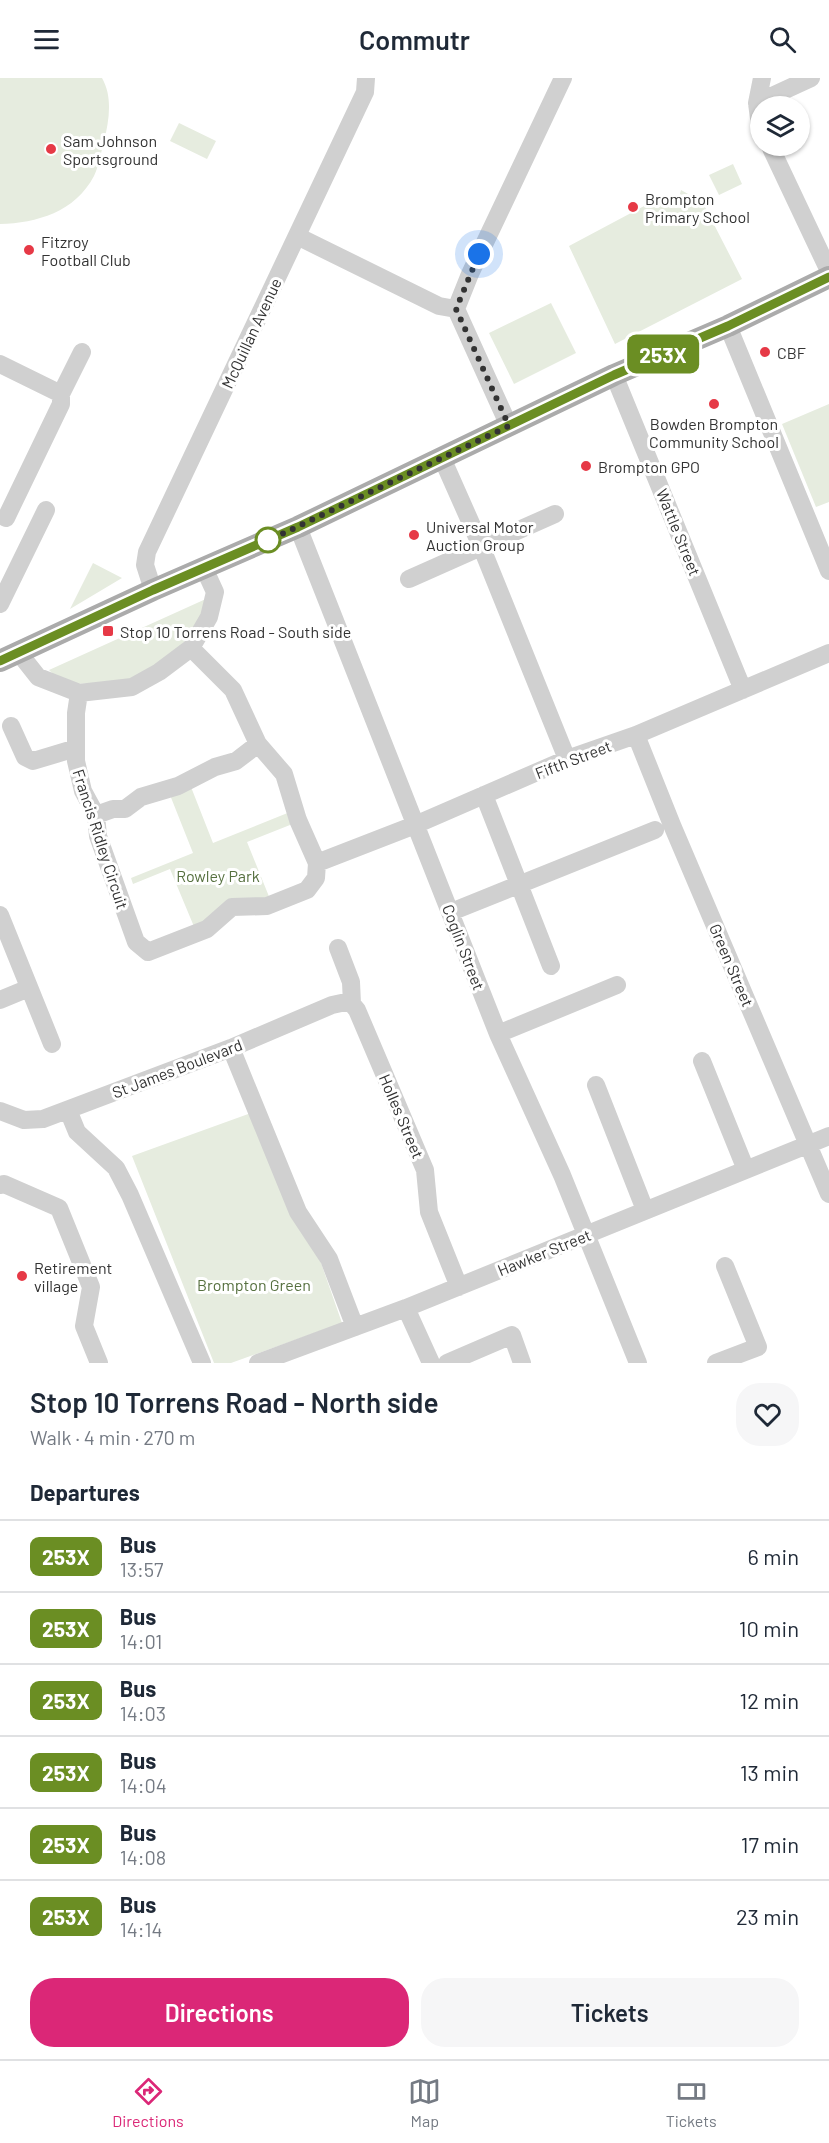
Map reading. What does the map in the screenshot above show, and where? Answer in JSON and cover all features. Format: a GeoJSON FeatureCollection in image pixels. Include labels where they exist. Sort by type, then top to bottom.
{"type":"FeatureCollection","features":[{"type":"Feature","properties":{"kind":"main road"},"geometry":{"type":"LineString","coordinates":[[9,657],[153,590],[298,527],[614,375],[728,326],[829,277]]}},
{"type":"Feature","properties":{"kind":"street","name":"McQuillan Avenue"},"geometry":{"type":"LineString","coordinates":[[153,590],[146,565],[147,552],[365,92],[366,78]]}},
{"type":"Feature","properties":{"kind":"street"},"geometry":{"type":"LineString","coordinates":[[509,426],[456,309],[470,274],[563,78]]}},
{"type":"Feature","properties":{"kind":"street"},"geometry":{"type":"LineString","coordinates":[[758,96],[762,78]]}},
{"type":"Feature","properties":{"kind":"street"},"geometry":{"type":"LineString","coordinates":[[770,96],[811,78]]}},
{"type":"Feature","properties":{"kind":"street"},"geometry":{"type":"LineString","coordinates":[[775,156],[829,271]]}},
{"type":"Feature","properties":{"kind":"street"},"geometry":{"type":"LineString","coordinates":[[297,236],[439,306],[456,309]]}},
{"type":"Feature","properties":{"kind":"street"},"geometry":{"type":"LineString","coordinates":[[728,326],[829,571]]}},
{"type":"Feature","properties":{"kind":"street"},"geometry":{"type":"LineString","coordinates":[[35,532],[3,517],[61,404],[60,394],[82,352]]}},
{"type":"Feature","properties":{"kind":"street"},"geometry":{"type":"LineString","coordinates":[[0,364],[60,394]]}},
{"type":"Feature","properties":{"kind":"street","name":"Wattle Street"},"geometry":{"type":"LineString","coordinates":[[614,375],[743,690]]}},
{"type":"Feature","properties":{"kind":"street"},"geometry":{"type":"LineString","coordinates":[[442,459],[481,546],[567,759]]}},
{"type":"Feature","properties":{"kind":"street"},"geometry":{"type":"LineString","coordinates":[[0,604],[46,510]]}},
{"type":"Feature","properties":{"kind":"street"},"geometry":{"type":"LineString","coordinates":[[409,579],[555,514]]}},
{"type":"Feature","properties":{"kind":"street","name":"Coglin Street"},"geometry":{"type":"LineString","coordinates":[[298,527],[498,1034],[562,1175],[638,1363]]}},
{"type":"Feature","properties":{"kind":"street"},"geometry":{"type":"LineString","coordinates":[[9,657],[38,677],[79,693],[132,687],[159,672],[191,648],[209,618],[215,592],[204,568]]}},
{"type":"Feature","properties":{"kind":"street"},"geometry":{"type":"LineString","coordinates":[[191,648],[233,690],[258,744],[284,774],[298,820],[317,862]]}},
{"type":"Feature","properties":{"kind":"street","name":"Fifth Street"},"geometry":{"type":"LineString","coordinates":[[317,862],[415,825],[567,759],[636,735],[829,653]]}},
{"type":"Feature","properties":{"kind":"street","name":"Francis Ridley Circuit"},"geometry":{"type":"LineString","coordinates":[[79,693],[76,713],[76,761],[82,791],[96,815],[98,836],[136,942],[148,952],[207,929],[232,907],[267,906],[307,890],[316,878],[317,862]]}},
{"type":"Feature","properties":{"kind":"street"},"geometry":{"type":"LineString","coordinates":[[11,726],[25,757],[33,761],[76,748]]}},
{"type":"Feature","properties":{"kind":"street","name":"Green Street"},"geometry":{"type":"LineString","coordinates":[[636,735],[829,1194]]}},
{"type":"Feature","properties":{"kind":"street"},"geometry":{"type":"LineString","coordinates":[[96,815],[113,809],[125,809],[141,797],[178,786],[215,767],[236,761],[258,744]]}},
{"type":"Feature","properties":{"kind":"street"},"geometry":{"type":"LineString","coordinates":[[484,795],[551,966]]}},
{"type":"Feature","properties":{"kind":"street"},"geometry":{"type":"LineString","coordinates":[[451,912],[655,830]]}},
{"type":"Feature","properties":{"kind":"street"},"geometry":{"type":"LineString","coordinates":[[0,915],[52,1044]]}},
{"type":"Feature","properties":{"kind":"street","name":"Holles Street"},"geometry":{"type":"LineString","coordinates":[[338,948],[351,982],[352,1004],[357,1010],[425,1170],[429,1212],[459,1287]]}},
{"type":"Feature","properties":{"kind":"street"},"geometry":{"type":"LineString","coordinates":[[498,1034],[617,985]]}},
{"type":"Feature","properties":{"kind":"street"},"geometry":{"type":"LineString","coordinates":[[0,1000],[29,988]]}},
{"type":"Feature","properties":{"kind":"street","name":"St James Boulevard"},"geometry":{"type":"LineString","coordinates":[[0,1111],[24,1120],[43,1119],[231,1048],[332,1005],[346,1002],[352,1004]]}},
{"type":"Feature","properties":{"kind":"street"},"geometry":{"type":"LineString","coordinates":[[231,1048],[298,1212],[329,1259],[355,1327]]}},
{"type":"Feature","properties":{"kind":"street"},"geometry":{"type":"LineString","coordinates":[[702,1060],[746,1170]]}},
{"type":"Feature","properties":{"kind":"street"},"geometry":{"type":"LineString","coordinates":[[596,1085],[645,1210]]}},
{"type":"Feature","properties":{"kind":"street"},"geometry":{"type":"LineString","coordinates":[[68,1110],[77,1132],[116,1168],[130,1195],[202,1363]]}},
{"type":"Feature","properties":{"kind":"street","name":"Hawker Street"},"geometry":{"type":"LineString","coordinates":[[258,1363],[459,1287],[829,1136]]}},
{"type":"Feature","properties":{"kind":"street"},"geometry":{"type":"LineString","coordinates":[[0,1185],[4,1184],[59,1208],[91,1287],[84,1326],[99,1363]]}},
{"type":"Feature","properties":{"kind":"street"},"geometry":{"type":"LineString","coordinates":[[716,1363],[758,1347],[725,1266]]}},
{"type":"Feature","properties":{"kind":"street"},"geometry":{"type":"LineString","coordinates":[[406,1308],[431,1363]]}},
{"type":"Feature","properties":{"kind":"street"},"geometry":{"type":"LineString","coordinates":[[447,1363],[512,1335],[522,1363]]}},
{"type":"Feature","properties":{"kind":"green space","name":"Sam Johnson Sportsground"},"geometry":{"type":"Polygon","coordinates":[[[0,78],[102,78],[108,93],[109,109],[106,133],[96,172],[76,199],[66,207],[41,218],[0,224],[0,78]]]}},
{"type":"Feature","properties":{"kind":"green space"},"geometry":{"type":"Polygon","coordinates":[[[179,123],[216,141],[207,159],[170,141],[179,123]]]}},
{"type":"Feature","properties":{"kind":"green space"},"geometry":{"type":"Polygon","coordinates":[[[733,164],[742,184],[719,195],[709,175],[733,164]]]}},
{"type":"Feature","properties":{"kind":"green space"},"geometry":{"type":"Polygon","coordinates":[[[681,190],[697,199],[705,207],[742,279],[615,344],[569,246],[661,197],[678,201],[681,190]]]}},
{"type":"Feature","properties":{"kind":"green space"},"geometry":{"type":"Polygon","coordinates":[[[551,303],[576,353],[514,384],[489,333],[551,303]]]}},
{"type":"Feature","properties":{"kind":"green space"},"geometry":{"type":"Polygon","coordinates":[[[829,404],[829,502],[816,507],[782,424],[829,404]]]}},
{"type":"Feature","properties":{"kind":"green space"},"geometry":{"type":"Polygon","coordinates":[[[93,563],[122,578],[70,609],[93,563]]]}},
{"type":"Feature","properties":{"kind":"green space"},"geometry":{"type":"Polygon","coordinates":[[[208,598],[202,618],[175,654],[127,682],[75,684],[59,680],[49,670],[208,598]]]}},
{"type":"Feature","properties":{"kind":"green space","name":"Rowley Park"},"geometry":{"type":"Polygon","coordinates":[[[191,787],[213,843],[290,812],[295,823],[247,842],[270,899],[195,929],[170,869],[133,884],[131,878],[193,853],[170,795],[191,787]]]}},
{"type":"Feature","properties":{"kind":"green space","name":"Brompton Green"},"geometry":{"type":"Polygon","coordinates":[[[251,1113],[321,1263],[342,1323],[231,1363],[214,1363],[132,1156],[251,1113]]]}},
{"type":"Feature","properties":{"kind":"bus line","name":"253X"},"geometry":{"type":"LineString","coordinates":[[0,661],[153,590],[298,527],[614,375],[728,326],[829,277]]}},
{"type":"Feature","properties":{"kind":"place","name":"Sam Johnson Sportsground"},"geometry":{"type":"Point","coordinates":[51,149]}},
{"type":"Feature","properties":{"kind":"place","name":"Brompton Primary School"},"geometry":{"type":"Point","coordinates":[633,207]}},
{"type":"Feature","properties":{"kind":"place","name":"Fitzroy Football Club"},"geometry":{"type":"Point","coordinates":[29,250]}},
{"type":"Feature","properties":{"kind":"place","name":"CBF"},"geometry":{"type":"Point","coordinates":[765,352]}},
{"type":"Feature","properties":{"kind":"place","name":"Bowden Brompton Community School"},"geometry":{"type":"Point","coordinates":[714,404]}},
{"type":"Feature","properties":{"kind":"place","name":"Brompton GPO"},"geometry":{"type":"Point","coordinates":[586,466]}},
{"type":"Feature","properties":{"kind":"place","name":"Universal Motor Auction Group"},"geometry":{"type":"Point","coordinates":[414,535]}},
{"type":"Feature","properties":{"kind":"place","name":"Stop 10 Torrens Road - South side"},"geometry":{"type":"Point","coordinates":[108,631]}},
{"type":"Feature","properties":{"kind":"place","name":"Retirement village"},"geometry":{"type":"Point","coordinates":[22,1276]}},
{"type":"Feature","properties":{"kind":"route"},"geometry":{"type":"LineString","coordinates":[[268,540],[261,544],[509,426],[456,309],[479,254]]}}]}
